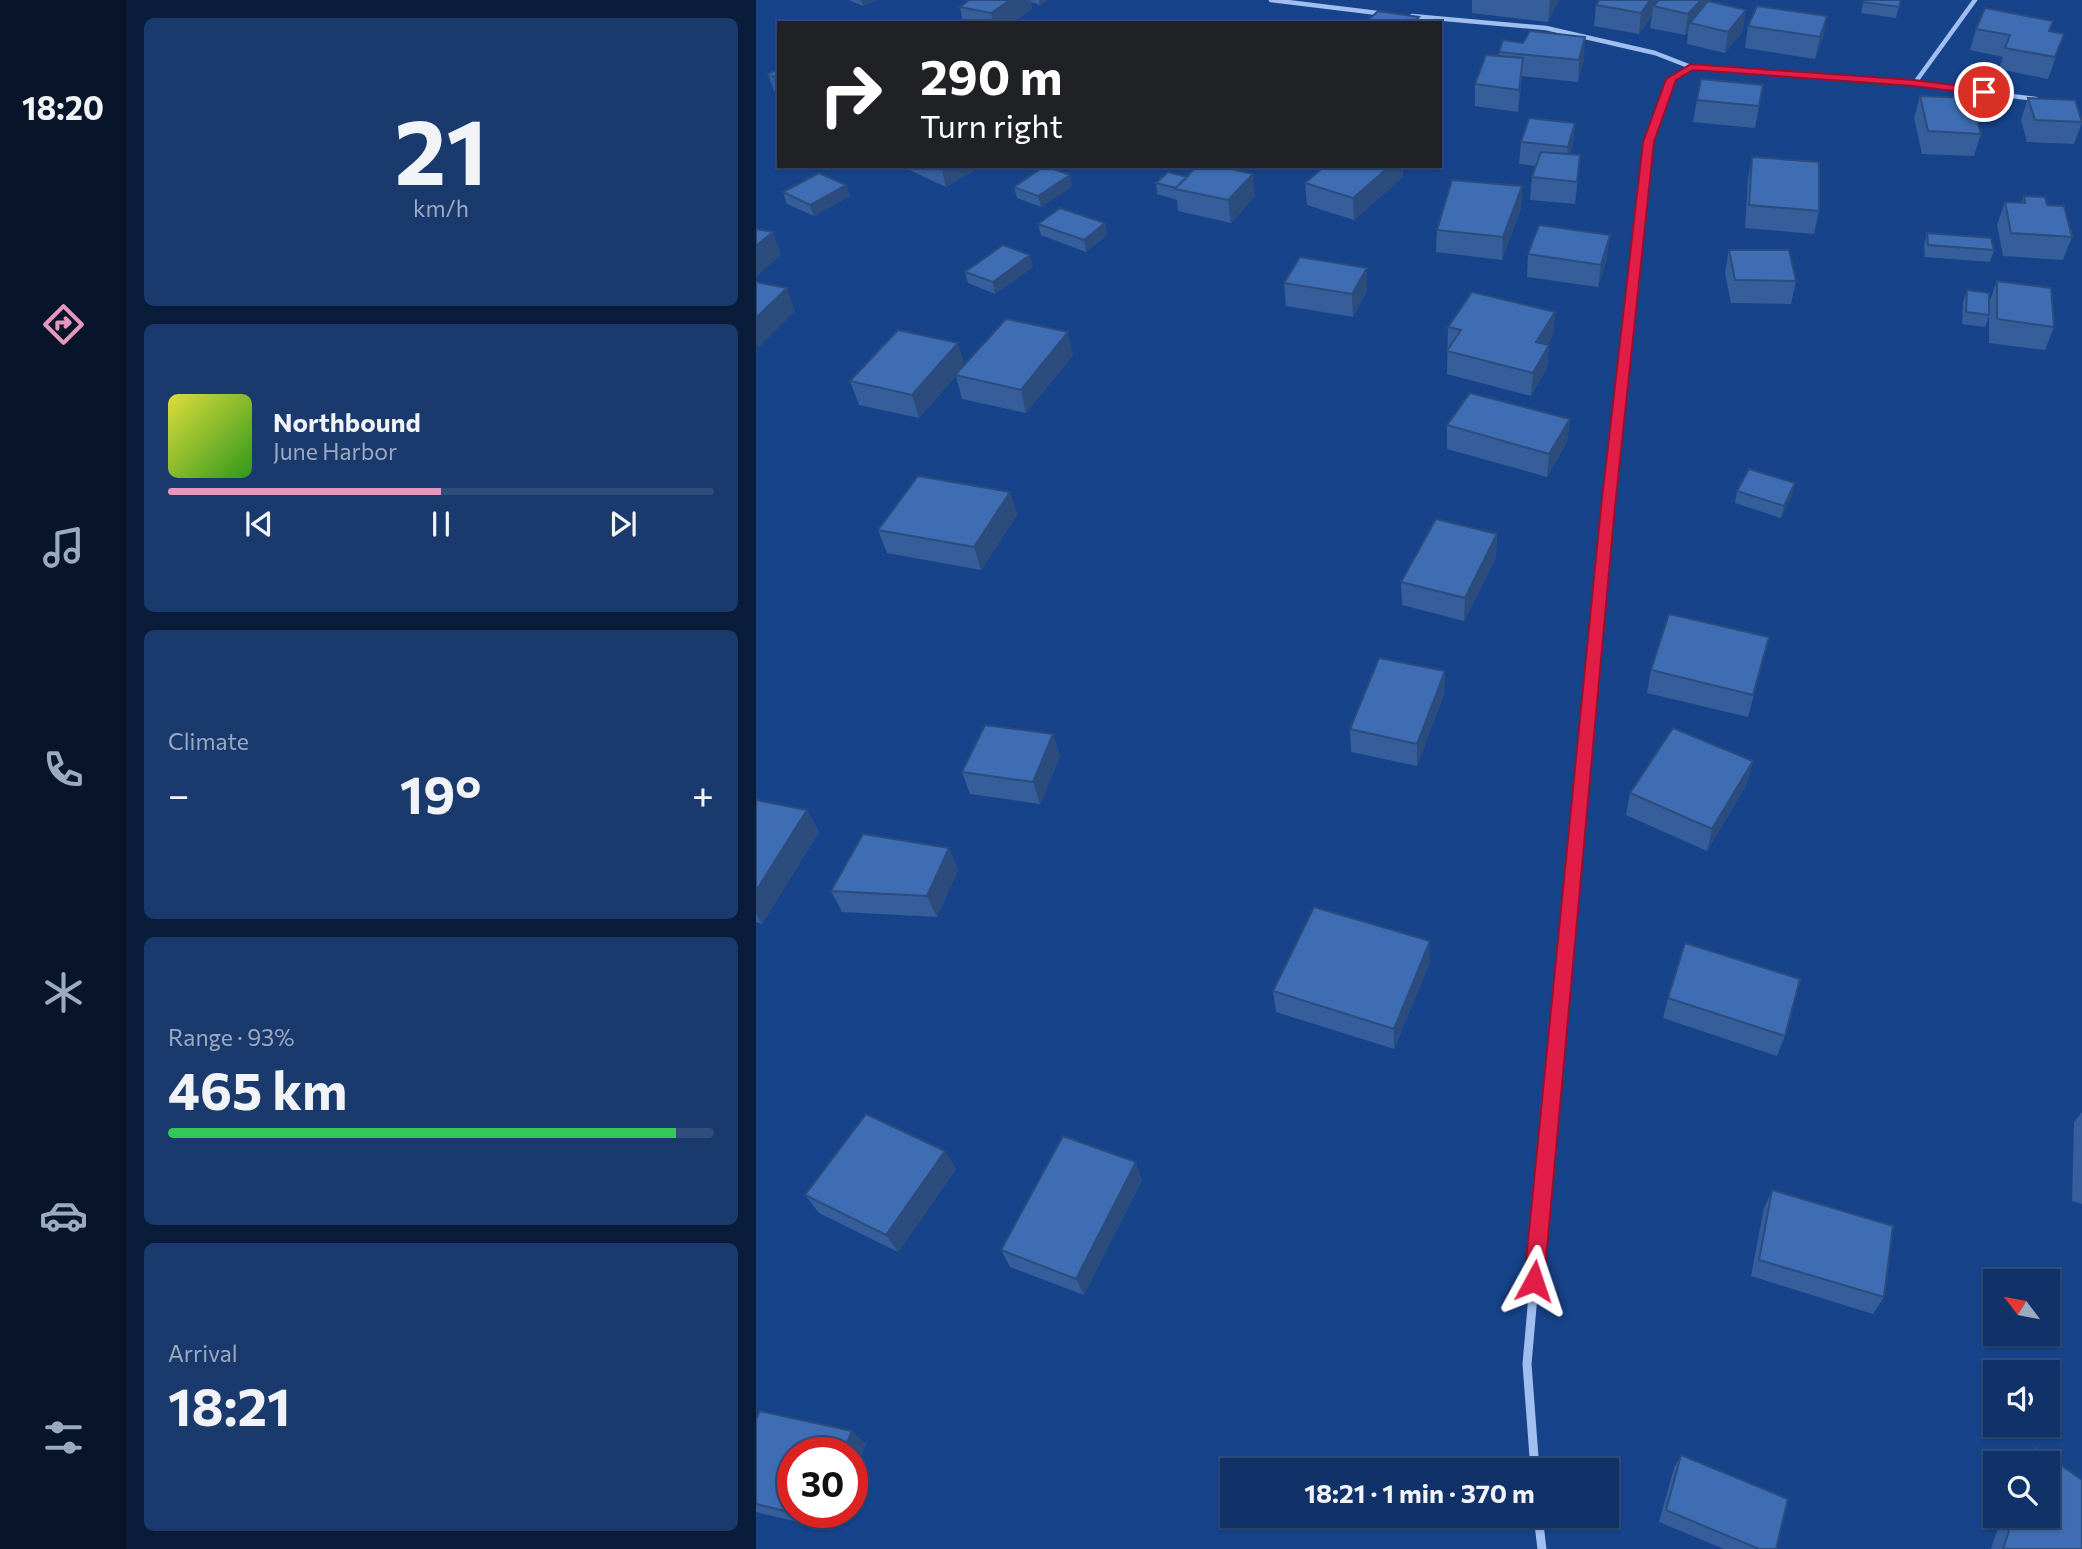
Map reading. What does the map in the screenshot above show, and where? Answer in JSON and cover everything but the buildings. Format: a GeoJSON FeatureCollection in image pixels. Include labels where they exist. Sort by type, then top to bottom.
{"type":"FeatureCollection","features":[{"type":"Feature","properties":{"kind":"street"},"geometry":{"type":"LineString","coordinates":[[1271,0],[1546,28],[1655,52],[1691,67],[1914,83],[2043,100]]}},
{"type":"Feature","properties":{"kind":"street"},"geometry":{"type":"LineString","coordinates":[[1914,83],[1975,0]]}},
{"type":"Feature","properties":{"kind":"street"},"geometry":{"type":"LineString","coordinates":[[1534,1458],[1527,1364],[1607,521],[1648,142],[1671,79],[1691,67]]}},
{"type":"Feature","properties":{"kind":"street"},"geometry":{"type":"LineString","coordinates":[[1539,1528],[1542,1549]]}},
{"type":"Feature","properties":{"kind":"route"},"geometry":{"type":"LineString","coordinates":[[1534,1281],[1608,507],[1648,142],[1671,79],[1691,67],[1914,83],[1984,92]]}}]}
